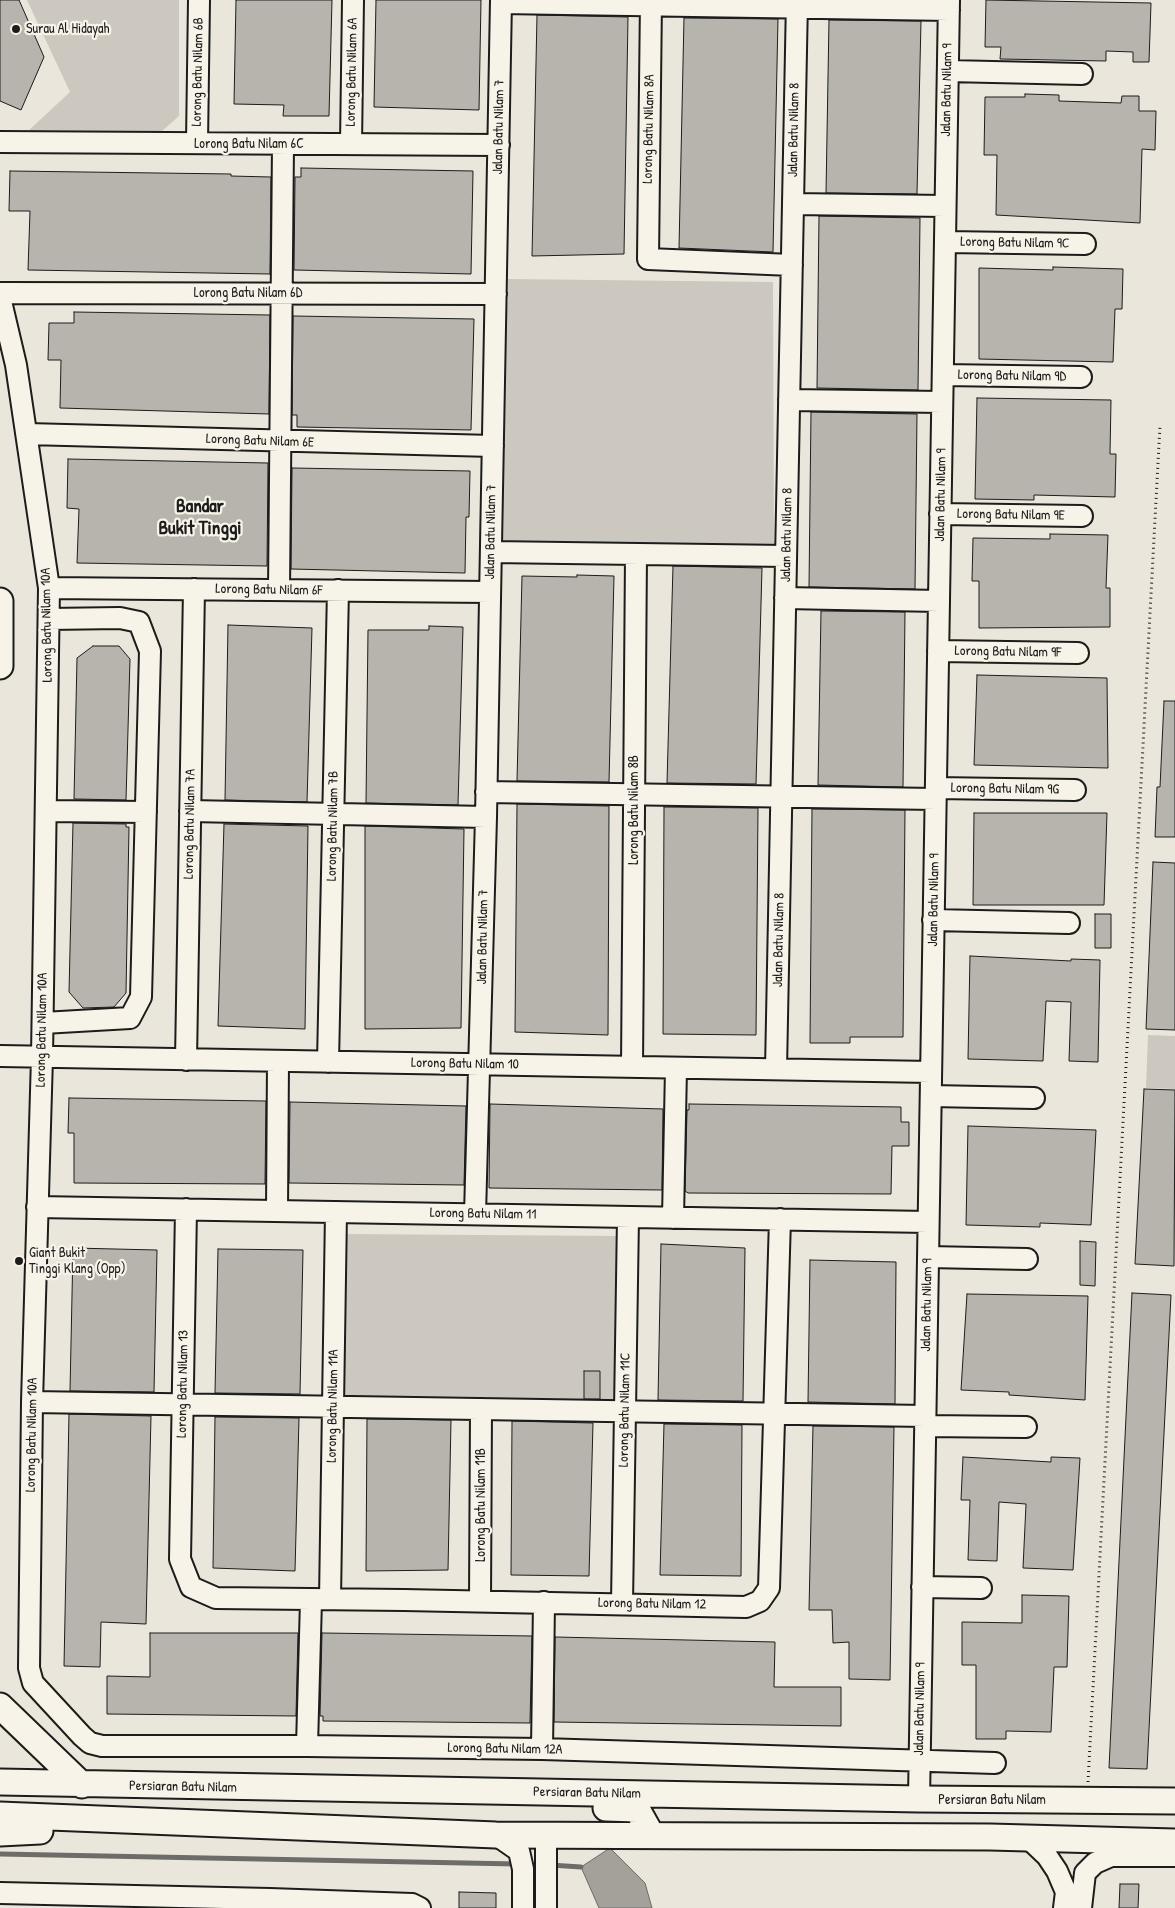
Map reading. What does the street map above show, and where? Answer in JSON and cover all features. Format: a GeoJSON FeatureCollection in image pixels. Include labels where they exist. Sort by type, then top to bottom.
{"type":"FeatureCollection","features":[{"type":"Feature","properties":{"kind":"main road"},"geometry":{"type":"LineString","coordinates":[[0,601],[0,666]]}},
{"type":"Feature","properties":{"kind":"main road"},"geometry":{"type":"LineString","coordinates":[[0,1706],[82,1785]]}},
{"type":"Feature","properties":{"kind":"main road","name":"Persiaran Batu Nilam"},"geometry":{"type":"LineString","coordinates":[[0,1782],[918,1799],[1175,1801]]}},
{"type":"Feature","properties":{"kind":"main road"},"geometry":{"type":"LineString","coordinates":[[548,1792],[564,1807],[637,1809],[651,1834]]}},
{"type":"Feature","properties":{"kind":"main road"},"geometry":{"type":"LineString","coordinates":[[804,1797],[822,1810],[928,1813],[949,1837]]}},
{"type":"Feature","properties":{"kind":"main road"},"geometry":{"type":"LineString","coordinates":[[0,1815],[496,1835],[546,1853],[651,1834],[1028,1838],[1175,1842]]}},
{"type":"Feature","properties":{"kind":"main road"},"geometry":{"type":"LineString","coordinates":[[0,1833],[168,1822]]}},
{"type":"Feature","properties":{"kind":"street","name":"Lorong Batu Nilam 6B"},"geometry":{"type":"LineString","coordinates":[[198,143],[199,0]]}},
{"type":"Feature","properties":{"kind":"street","name":"Lorong Batu Nilam 6A"},"geometry":{"type":"LineString","coordinates":[[351,144],[353,0]]}},
{"type":"Feature","properties":{"kind":"street"},"geometry":{"type":"LineString","coordinates":[[501,1],[949,5]]}},
{"type":"Feature","properties":{"kind":"street","name":"Jalan Batu Nilam 7"},"geometry":{"type":"LineString","coordinates":[[475,1214],[481,1064],[501,1]]}},
{"type":"Feature","properties":{"kind":"street","name":"Lorong Batu Nilam 8A"},"geometry":{"type":"LineString","coordinates":[[651,3],[648,259],[792,265]]}},
{"type":"Feature","properties":{"kind":"street","name":"Jalan Batu Nilam 8"},"geometry":{"type":"LineString","coordinates":[[776,1069],[797,4]]}},
{"type":"Feature","properties":{"kind":"street","name":"Jalan Batu Nilam 9"},"geometry":{"type":"LineString","coordinates":[[918,1799],[949,5]]}},
{"type":"Feature","properties":{"kind":"street"},"geometry":{"type":"LineString","coordinates":[[948,72],[1082,74]]}},
{"type":"Feature","properties":{"kind":"street","name":"Lorong Batu Nilam 6C"},"geometry":{"type":"LineString","coordinates":[[0,142],[499,145]]}},
{"type":"Feature","properties":{"kind":"street"},"geometry":{"type":"LineString","coordinates":[[279,590],[283,144]]}},
{"type":"Feature","properties":{"kind":"street"},"geometry":{"type":"LineString","coordinates":[[793,204],[946,206]]}},
{"type":"Feature","properties":{"kind":"street","name":"Lorong Batu Nilam 9C"},"geometry":{"type":"LineString","coordinates":[[945,242],[1085,244]]}},
{"type":"Feature","properties":{"kind":"street","name":"Lorong Batu Nilam 6D"},"geometry":{"type":"LineString","coordinates":[[0,295],[282,292],[496,294]]}},
{"type":"Feature","properties":{"kind":"street","name":"Lorong Batu Nilam 10A"},"geometry":{"type":"LineString","coordinates":[[0,295],[16,365],[49,588],[43,1023],[32,1402],[30,1675],[32,1683],[90,1743]]}},
{"type":"Feature","properties":{"kind":"street","name":"Lorong Batu Nilam 9D"},"geometry":{"type":"LineString","coordinates":[[942,375],[1080,377]]}},
{"type":"Feature","properties":{"kind":"street"},"geometry":{"type":"LineString","coordinates":[[789,400],[942,402]]}},
{"type":"Feature","properties":{"kind":"street","name":"Lorong Batu Nilam 6E"},"geometry":{"type":"LineString","coordinates":[[27,434],[493,446]]}},
{"type":"Feature","properties":{"kind":"street","name":"Lorong Batu Nilam 9E"},"geometry":{"type":"LineString","coordinates":[[940,514],[1082,516]]}},
{"type":"Feature","properties":{"kind":"street"},"geometry":{"type":"LineString","coordinates":[[491,552],[786,556]]}},
{"type":"Feature","properties":{"kind":"street","name":"Lorong Batu Nilam 8B"},"geometry":{"type":"LineString","coordinates":[[632,1067],[636,554]]}},
{"type":"Feature","properties":{"kind":"street","name":"Lorong Batu Nilam 6F"},"geometry":{"type":"LineString","coordinates":[[49,588],[490,592]]}},
{"type":"Feature","properties":{"kind":"street","name":"Lorong Batu Nilam 7A"},"geometry":{"type":"LineString","coordinates":[[186,1060],[194,589]]}},
{"type":"Feature","properties":{"kind":"street","name":"Lorong Batu Nilam 7B"},"geometry":{"type":"LineString","coordinates":[[328,1062],[338,590]]}},
{"type":"Feature","properties":{"kind":"street"},"geometry":{"type":"LineString","coordinates":[[786,598],[939,601]]}},
{"type":"Feature","properties":{"kind":"street"},"geometry":{"type":"LineString","coordinates":[[43,1023],[130,1018],[142,997],[150,651],[139,622],[120,618],[49,620]]}},
{"type":"Feature","properties":{"kind":"street","name":"Lorong Batu Nilam 9F"},"geometry":{"type":"LineString","coordinates":[[938,651],[1078,653]]}},
{"type":"Feature","properties":{"kind":"street","name":"Lorong Batu Nilam 9G"},"geometry":{"type":"LineString","coordinates":[[486,792],[782,796],[1075,790]]}},
{"type":"Feature","properties":{"kind":"street"},"geometry":{"type":"LineString","coordinates":[[46,811],[146,812]]}},
{"type":"Feature","properties":{"kind":"street"},"geometry":{"type":"LineString","coordinates":[[190,811],[486,817]]}},
{"type":"Feature","properties":{"kind":"street"},"geometry":{"type":"LineString","coordinates":[[933,920],[1069,923]]}},
{"type":"Feature","properties":{"kind":"street","name":"Lorong Batu Nilam 10"},"geometry":{"type":"LineString","coordinates":[[0,1056],[931,1072]]}},
{"type":"Feature","properties":{"kind":"street"},"geometry":{"type":"LineString","coordinates":[[277,1211],[278,1061]]}},
{"type":"Feature","properties":{"kind":"street"},"geometry":{"type":"LineString","coordinates":[[673,1218],[676,1068]]}},
{"type":"Feature","properties":{"kind":"street"},"geometry":{"type":"LineString","coordinates":[[930,1096],[1034,1098]]}},
{"type":"Feature","properties":{"kind":"street","name":"Lorong Batu Nilam 11"},"geometry":{"type":"LineString","coordinates":[[37,1207],[928,1222]]}},
{"type":"Feature","properties":{"kind":"street","name":"Lorong Batu Nilam 13"},"geometry":{"type":"LineString","coordinates":[[180,1559],[186,1209]]}},
{"type":"Feature","properties":{"kind":"street","name":"Lorong Batu Nilam 11A"},"geometry":{"type":"LineString","coordinates":[[307,1746],[320,1600],[333,1407],[336,1212]]}},
{"type":"Feature","properties":{"kind":"street","name":"Lorong Batu Nilam 11C"},"geometry":{"type":"LineString","coordinates":[[622,1603],[628,1217]]}},
{"type":"Feature","properties":{"kind":"street","name":"Lorong Batu Nilam 12"},"geometry":{"type":"LineString","coordinates":[[180,1559],[191,1587],[216,1598],[622,1603],[746,1607],[760,1601],[769,1588],[780,1220]]}},
{"type":"Feature","properties":{"kind":"street"},"geometry":{"type":"LineString","coordinates":[[928,1257],[1027,1259]]}},
{"type":"Feature","properties":{"kind":"street"},"geometry":{"type":"LineString","coordinates":[[32,1402],[775,1414],[1026,1427]]}},
{"type":"Feature","properties":{"kind":"street","name":"Lorong Batu Nilam 11B"},"geometry":{"type":"LineString","coordinates":[[480,1601],[481,1409]]}},
{"type":"Feature","properties":{"kind":"street"},"geometry":{"type":"LineString","coordinates":[[922,1587],[981,1588]]}},
{"type":"Feature","properties":{"kind":"street"},"geometry":{"type":"LineString","coordinates":[[542,1749],[544,1602]]}},
{"type":"Feature","properties":{"kind":"street","name":"Lorong Batu Nilam 12A"},"geometry":{"type":"LineString","coordinates":[[90,1743],[102,1746],[542,1749],[995,1763]]}},
{"type":"Feature","properties":{"kind":"street"},"geometry":{"type":"LineString","coordinates":[[496,1835],[521,1860],[523,1908]]}},
{"type":"Feature","properties":{"kind":"street"},"geometry":{"type":"LineString","coordinates":[[1028,1838],[1047,1856],[1065,1900]]}},
{"type":"Feature","properties":{"kind":"street"},"geometry":{"type":"LineString","coordinates":[[546,1853],[546,1908]]}},
{"type":"Feature","properties":{"kind":"street"},"geometry":{"type":"LineString","coordinates":[[1065,1900],[1090,1866],[1111,1856],[1175,1856]]}},
{"type":"Feature","properties":{"kind":"street"},"geometry":{"type":"LineString","coordinates":[[1081,1908],[1085,1873]]}},
{"type":"Feature","properties":{"kind":"street"},"geometry":{"type":"LineString","coordinates":[[0,1893],[116,1902],[412,1904],[420,1908]]}},
{"type":"Feature","properties":{"kind":"path"},"geometry":{"type":"LineString","coordinates":[[1088,1787],[1160,425]]}},
{"type":"Feature","properties":{"kind":"shaded area"},"geometry":{"type":"Polygon","coordinates":[[[27,0],[179,0],[179,116],[162,131],[28,131],[70,92],[27,0]]]}},
{"type":"Feature","properties":{"kind":"shaded area"},"geometry":{"type":"Polygon","coordinates":[[[508,279],[773,282],[774,550],[499,546],[508,279]]]}},
{"type":"Feature","properties":{"kind":"shaded area"},"geometry":{"type":"Polygon","coordinates":[[[1148,1035],[1175,1036],[1175,1089],[1146,1088],[1148,1035]]]}},
{"type":"Feature","properties":{"kind":"shaded area"},"geometry":{"type":"Polygon","coordinates":[[[344,1234],[619,1236],[618,1404],[343,1402],[344,1234]]]}},
{"type":"Feature","properties":{"kind":"shaded area"},"geometry":{"type":"Polygon","coordinates":[[[610,1848],[645,1883],[652,1908],[599,1908],[581,1867],[610,1848]]]}},
{"type":"Feature","properties":{"kind":"building","name":"Surau Al Hidayah"},"geometry":{"type":"Polygon","coordinates":[[[0,0],[19,0],[44,57],[21,110],[0,101],[0,0]]]}},
{"type":"Feature","properties":{"kind":"building"},"geometry":{"type":"Polygon","coordinates":[[[236,0],[332,0],[329,116],[283,116],[284,105],[234,104],[236,0]]]}},
{"type":"Feature","properties":{"kind":"building"},"geometry":{"type":"Polygon","coordinates":[[[376,0],[481,0],[479,110],[374,107],[376,0]]]}},
{"type":"Feature","properties":{"kind":"building"},"geometry":{"type":"Polygon","coordinates":[[[986,0],[1151,3],[1149,62],[1133,62],[1133,52],[1106,51],[1106,61],[1000,59],[1001,47],[985,47],[986,0]]]}},
{"type":"Feature","properties":{"kind":"building"},"geometry":{"type":"Polygon","coordinates":[[[537,15],[628,17],[624,254],[532,256],[537,15]]]}},
{"type":"Feature","properties":{"kind":"building"},"geometry":{"type":"Polygon","coordinates":[[[684,18],[778,19],[773,252],[679,248],[684,18]]]}},
{"type":"Feature","properties":{"kind":"building"},"geometry":{"type":"Polygon","coordinates":[[[829,20],[921,21],[917,194],[826,193],[829,20]]]}},
{"type":"Feature","properties":{"kind":"building"},"geometry":{"type":"Polygon","coordinates":[[[1025,94],[1059,95],[1059,101],[1121,103],[1122,96],[1139,96],[1139,111],[1156,111],[1155,150],[1142,149],[1140,223],[996,215],[997,155],[984,155],[985,97],[1025,97],[1025,94]]]}},
{"type":"Feature","properties":{"kind":"building"},"geometry":{"type":"Polygon","coordinates":[[[301,168],[473,171],[471,274],[294,270],[295,177],[301,177],[301,168]]]}},
{"type":"Feature","properties":{"kind":"building"},"geometry":{"type":"Polygon","coordinates":[[[10,171],[231,174],[231,176],[271,177],[270,274],[28,270],[30,211],[9,211],[10,171]]]}},
{"type":"Feature","properties":{"kind":"building"},"geometry":{"type":"Polygon","coordinates":[[[819,216],[920,218],[918,390],[817,388],[819,216]]]}},
{"type":"Feature","properties":{"kind":"building"},"geometry":{"type":"Polygon","coordinates":[[[1053,267],[1123,269],[1122,309],[1115,309],[1113,362],[979,359],[979,268],[1053,270],[1053,267]]]}},
{"type":"Feature","properties":{"kind":"building"},"geometry":{"type":"Polygon","coordinates":[[[74,312],[270,315],[269,414],[60,408],[61,360],[48,360],[49,323],[74,323],[74,312]]]}},
{"type":"Feature","properties":{"kind":"building"},"geometry":{"type":"Polygon","coordinates":[[[293,316],[474,319],[471,430],[297,427],[297,415],[292,415],[293,316]]]}},
{"type":"Feature","properties":{"kind":"building"},"geometry":{"type":"Polygon","coordinates":[[[977,398],[1111,400],[1110,454],[1116,454],[1115,497],[1034,495],[1034,500],[975,499],[977,398]]]}},
{"type":"Feature","properties":{"kind":"building"},"geometry":{"type":"Polygon","coordinates":[[[811,412],[917,414],[915,589],[809,587],[811,412]]]}},
{"type":"Feature","properties":{"kind":"building"},"geometry":{"type":"Polygon","coordinates":[[[68,459],[268,463],[267,566],[77,563],[79,509],[67,508],[68,459]]]}},
{"type":"Feature","properties":{"kind":"building"},"geometry":{"type":"Polygon","coordinates":[[[292,468],[470,471],[469,517],[466,517],[465,573],[291,569],[292,468]]]}},
{"type":"Feature","properties":{"kind":"building"},"geometry":{"type":"Polygon","coordinates":[[[1050,534],[1108,535],[1106,588],[1110,588],[1110,627],[979,628],[979,581],[972,581],[973,538],[1050,539],[1050,534]]]}},
{"type":"Feature","properties":{"kind":"building"},"geometry":{"type":"Polygon","coordinates":[[[673,566],[762,568],[756,784],[667,783],[673,566]]]}},
{"type":"Feature","properties":{"kind":"building"},"geometry":{"type":"Polygon","coordinates":[[[577,575],[614,576],[609,782],[517,781],[522,576],[577,577],[577,575]]]}},
{"type":"Feature","properties":{"kind":"building"},"geometry":{"type":"Polygon","coordinates":[[[821,611],[905,612],[903,787],[818,785],[821,611]]]}},
{"type":"Feature","properties":{"kind":"building"},"geometry":{"type":"Polygon","coordinates":[[[228,625],[312,628],[307,802],[225,800],[228,625]]]}},
{"type":"Feature","properties":{"kind":"building"},"geometry":{"type":"Polygon","coordinates":[[[429,626],[463,627],[458,805],[366,803],[368,630],[429,630],[429,626]]]}},
{"type":"Feature","properties":{"kind":"building"},"geometry":{"type":"Polygon","coordinates":[[[93,646],[119,646],[130,659],[126,800],[74,799],[77,658],[93,646]]]}},
{"type":"Feature","properties":{"kind":"building"},"geometry":{"type":"Polygon","coordinates":[[[977,675],[1107,678],[1108,768],[974,765],[977,675]]]}},
{"type":"Feature","properties":{"kind":"building"},"geometry":{"type":"Polygon","coordinates":[[[1164,701],[1175,701],[1175,837],[1155,837],[1157,787],[1160,787],[1164,701]]]}},
{"type":"Feature","properties":{"kind":"building"},"geometry":{"type":"Polygon","coordinates":[[[517,804],[609,806],[608,1035],[515,1032],[517,804]]]}},
{"type":"Feature","properties":{"kind":"building"},"geometry":{"type":"Polygon","coordinates":[[[664,807],[758,808],[756,1035],[663,1034],[664,807]]]}},
{"type":"Feature","properties":{"kind":"building"},"geometry":{"type":"Polygon","coordinates":[[[812,809],[905,810],[903,1037],[850,1037],[850,1043],[810,1043],[812,809]]]}},
{"type":"Feature","properties":{"kind":"building"},"geometry":{"type":"Polygon","coordinates":[[[974,813],[1107,813],[1104,905],[973,905],[974,813]]]}},
{"type":"Feature","properties":{"kind":"building"},"geometry":{"type":"Polygon","coordinates":[[[73,823],[126,824],[126,827],[129,827],[126,993],[114,1007],[83,1008],[69,992],[73,823]]]}},
{"type":"Feature","properties":{"kind":"building"},"geometry":{"type":"Polygon","coordinates":[[[224,824],[308,826],[305,1029],[218,1026],[224,824]]]}},
{"type":"Feature","properties":{"kind":"building"},"geometry":{"type":"Polygon","coordinates":[[[365,826],[464,829],[461,1028],[365,1029],[365,826]]]}},
{"type":"Feature","properties":{"kind":"building"},"geometry":{"type":"Polygon","coordinates":[[[1153,862],[1175,863],[1175,1030],[1146,1029],[1153,862]]]}},
{"type":"Feature","properties":{"kind":"building"},"geometry":{"type":"Polygon","coordinates":[[[1095,914],[1111,914],[1111,948],[1095,948],[1095,914]]]}},
{"type":"Feature","properties":{"kind":"building"},"geometry":{"type":"Polygon","coordinates":[[[970,956],[1071,961],[1071,959],[1100,960],[1098,1062],[1069,1061],[1071,1002],[1046,1001],[1043,1061],[968,1059],[970,956]]]}},
{"type":"Feature","properties":{"kind":"building"},"geometry":{"type":"Polygon","coordinates":[[[1144,1089],[1175,1090],[1174,1266],[1135,1264],[1144,1089]]]}},
{"type":"Feature","properties":{"kind":"building"},"geometry":{"type":"Polygon","coordinates":[[[69,1098],[266,1101],[265,1184],[74,1183],[74,1133],[68,1133],[69,1098]]]}},
{"type":"Feature","properties":{"kind":"building"},"geometry":{"type":"Polygon","coordinates":[[[290,1102],[466,1106],[464,1185],[289,1183],[290,1102]]]}},
{"type":"Feature","properties":{"kind":"building"},"geometry":{"type":"Polygon","coordinates":[[[490,1104],[663,1109],[662,1190],[489,1188],[490,1104]]]}},
{"type":"Feature","properties":{"kind":"building"},"geometry":{"type":"Polygon","coordinates":[[[689,1104],[901,1107],[901,1122],[909,1122],[909,1146],[892,1146],[891,1194],[688,1193],[685,1191],[687,1110],[689,1110],[689,1104]]]}},
{"type":"Feature","properties":{"kind":"building"},"geometry":{"type":"Polygon","coordinates":[[[968,1126],[1096,1130],[1091,1225],[1040,1223],[1040,1227],[966,1225],[968,1126]]]}},
{"type":"Feature","properties":{"kind":"building"},"geometry":{"type":"Polygon","coordinates":[[[1080,1241],[1096,1242],[1095,1286],[1080,1285],[1080,1241]]]}},
{"type":"Feature","properties":{"kind":"building"},"geometry":{"type":"Polygon","coordinates":[[[661,1244],[745,1248],[743,1401],[658,1400],[661,1244]]]}},
{"type":"Feature","properties":{"kind":"building"},"geometry":{"type":"Polygon","coordinates":[[[73,1248],[157,1250],[154,1392],[70,1391],[73,1248]]]}},
{"type":"Feature","properties":{"kind":"building"},"geometry":{"type":"Polygon","coordinates":[[[218,1249],[303,1250],[300,1394],[215,1393],[218,1249]]]}},
{"type":"Feature","properties":{"kind":"building"},"geometry":{"type":"Polygon","coordinates":[[[810,1260],[896,1262],[895,1404],[808,1402],[810,1260]]]}},
{"type":"Feature","properties":{"kind":"building"},"geometry":{"type":"Polygon","coordinates":[[[1132,1293],[1171,1295],[1147,1769],[1109,1768],[1132,1293]]]}},
{"type":"Feature","properties":{"kind":"building"},"geometry":{"type":"Polygon","coordinates":[[[967,1294],[1088,1296],[1085,1400],[1009,1395],[1009,1392],[961,1390],[967,1294]]]}},
{"type":"Feature","properties":{"kind":"building"},"geometry":{"type":"Polygon","coordinates":[[[584,1371],[600,1371],[600,1399],[584,1399],[584,1371]]]}},
{"type":"Feature","properties":{"kind":"building"},"geometry":{"type":"Polygon","coordinates":[[[69,1414],[151,1416],[146,1624],[101,1622],[100,1667],[64,1666],[69,1414]]]}},
{"type":"Feature","properties":{"kind":"building"},"geometry":{"type":"Polygon","coordinates":[[[215,1417],[299,1418],[295,1571],[213,1568],[215,1417]]]}},
{"type":"Feature","properties":{"kind":"building"},"geometry":{"type":"Polygon","coordinates":[[[367,1419],[451,1420],[448,1570],[366,1571],[367,1419]]]}},
{"type":"Feature","properties":{"kind":"building"},"geometry":{"type":"Polygon","coordinates":[[[512,1421],[593,1423],[589,1576],[511,1575],[512,1421]]]}},
{"type":"Feature","properties":{"kind":"building"},"geometry":{"type":"Polygon","coordinates":[[[664,1424],[742,1425],[741,1576],[660,1575],[664,1424]]]}},
{"type":"Feature","properties":{"kind":"building"},"geometry":{"type":"Polygon","coordinates":[[[813,1426],[894,1427],[890,1680],[849,1679],[849,1642],[833,1643],[832,1610],[809,1610],[813,1426]]]}},
{"type":"Feature","properties":{"kind":"building"},"geometry":{"type":"Polygon","coordinates":[[[963,1457],[1051,1462],[1051,1457],[1080,1458],[1073,1570],[1023,1568],[1026,1504],[999,1502],[997,1561],[968,1560],[970,1500],[961,1500],[963,1457]]]}},
{"type":"Feature","properties":{"kind":"building"},"geometry":{"type":"Polygon","coordinates":[[[1022,1595],[1069,1596],[1067,1667],[1054,1667],[1051,1732],[1006,1731],[1006,1739],[976,1739],[976,1665],[962,1665],[962,1622],[1022,1623],[1022,1595]]]}},
{"type":"Feature","properties":{"kind":"building"},"geometry":{"type":"Polygon","coordinates":[[[150,1633],[298,1633],[296,1716],[107,1714],[107,1676],[150,1677],[150,1633]]]}},
{"type":"Feature","properties":{"kind":"building"},"geometry":{"type":"Polygon","coordinates":[[[322,1633],[532,1636],[530,1723],[323,1721],[323,1716],[320,1716],[322,1633]]]}},
{"type":"Feature","properties":{"kind":"building"},"geometry":{"type":"Polygon","coordinates":[[[555,1637],[775,1642],[774,1687],[841,1687],[841,1726],[554,1722],[555,1637]]]}},
{"type":"Feature","properties":{"kind":"building"},"geometry":{"type":"Polygon","coordinates":[[[1120,1884],[1139,1884],[1138,1908],[1119,1908],[1120,1884]]]}},
{"type":"Feature","properties":{"kind":"building"},"geometry":{"type":"Polygon","coordinates":[[[459,1892],[496,1893],[496,1908],[459,1908],[459,1892]]]}},
{"type":"Feature","properties":{"kind":"waterway"},"geometry":{"type":"LineString","coordinates":[[0,1854],[517,1864]]}},
{"type":"Feature","properties":{"kind":"waterway"},"geometry":{"type":"LineString","coordinates":[[550,1865],[581,1867]]}},
{"type":"Feature","properties":{"kind":"place","name":"Surau Al Hidayah"},"geometry":{"type":"Point","coordinates":[16,29]}},
{"type":"Feature","properties":{"kind":"place","name":"Giant Bukit Tinggi Klang (Opp)"},"geometry":{"type":"Point","coordinates":[19,1261]}},
{"type":"Feature","properties":{"kind":"district","name":"Bandar Bukit Tinggi"},"geometry":{"type":"Point","coordinates":[200,518]}}]}
